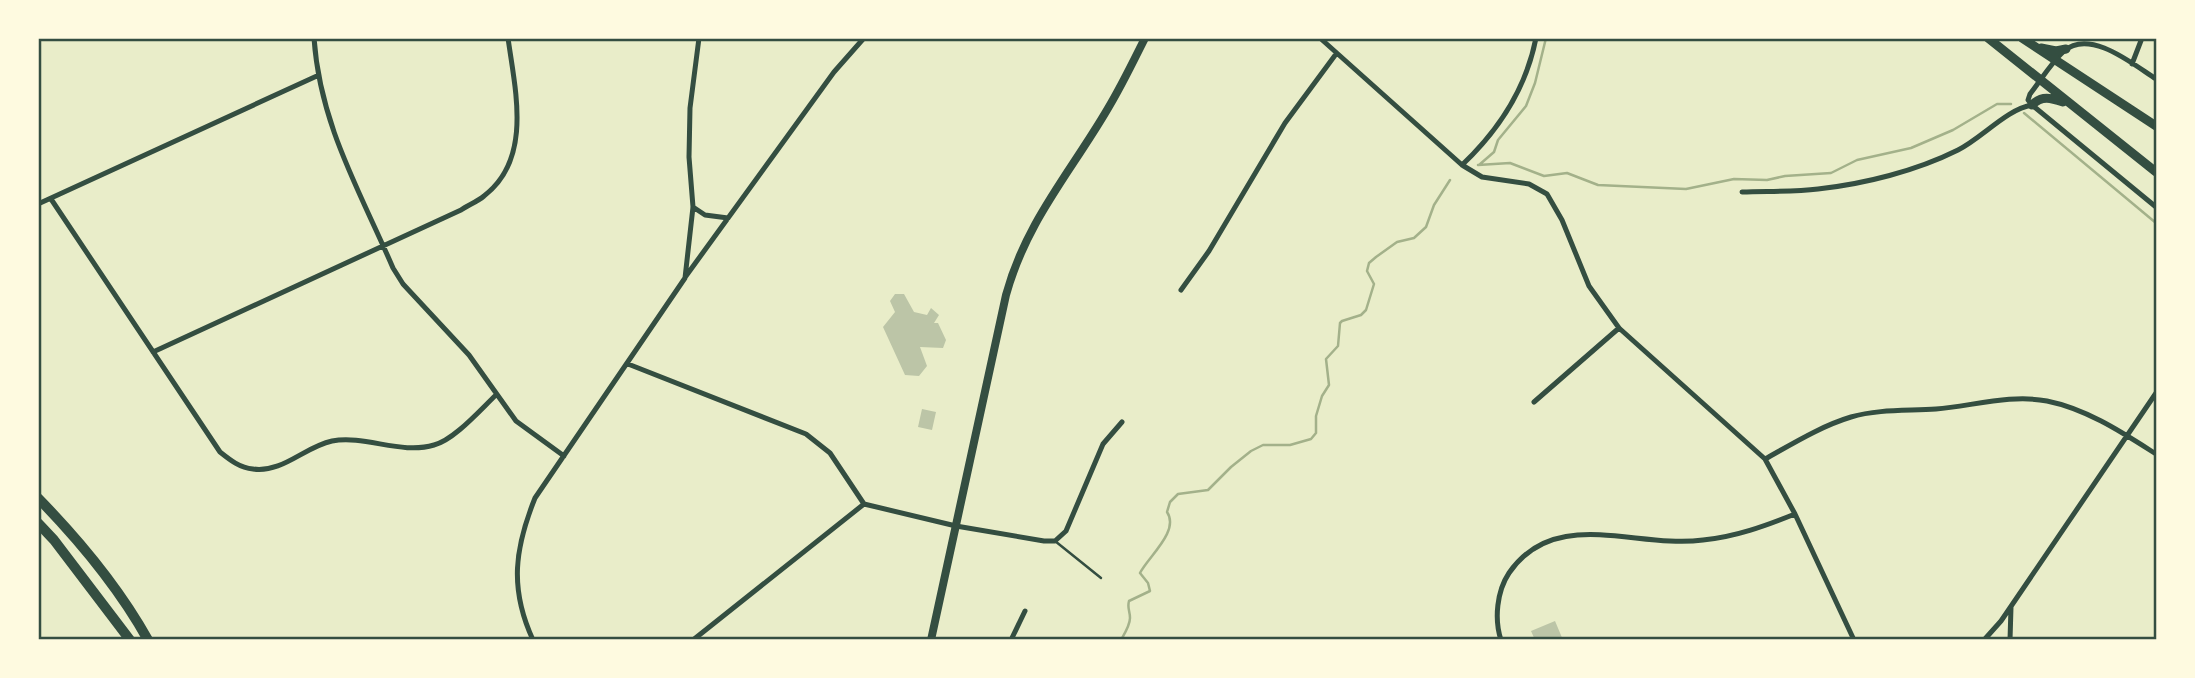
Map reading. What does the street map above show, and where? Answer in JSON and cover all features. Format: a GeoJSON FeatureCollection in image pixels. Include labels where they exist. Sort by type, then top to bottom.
{"type":"FeatureCollection","features":[{"type":"Feature","properties":{"kind":"highway"},"geometry":{"type":"LineString","coordinates":[[38,498],[62,522],[99,569],[148,639]]}},
{"type":"Feature","properties":{"kind":"highway"},"geometry":{"type":"LineString","coordinates":[[38,523],[130,639]]}},
{"type":"Feature","properties":{"kind":"main road"},"geometry":{"type":"LineString","coordinates":[[933,639],[1006,295],[1016,264],[1033,224],[1108,109],[1146,38]]}},
{"type":"Feature","properties":{"kind":"main road"},"geometry":{"type":"LineString","coordinates":[[1988,38],[2157,172]]}},
{"type":"Feature","properties":{"kind":"main road"},"geometry":{"type":"LineString","coordinates":[[2026,41],[2045,49],[2066,49]]}},
{"type":"Feature","properties":{"kind":"main road"},"geometry":{"type":"LineString","coordinates":[[2026,41],[2157,126]]}},
{"type":"Feature","properties":{"kind":"main road"},"geometry":{"type":"LineString","coordinates":[[2032,105],[2046,98],[2071,105]]}},
{"type":"Feature","properties":{"kind":"street"},"geometry":{"type":"LineString","coordinates":[[314,38],[325,108],[338,146],[393,268],[403,284],[469,355],[516,421],[564,456]]}},
{"type":"Feature","properties":{"kind":"street"},"geometry":{"type":"LineString","coordinates":[[153,352],[461,210],[486,195],[505,172],[518,133],[508,38]]}},
{"type":"Feature","properties":{"kind":"street"},"geometry":{"type":"LineString","coordinates":[[685,278],[693,207],[689,157],[690,108],[699,38]]}},
{"type":"Feature","properties":{"kind":"street"},"geometry":{"type":"LineString","coordinates":[[533,639],[526,624],[518,589],[517,558],[523,528],[536,498],[685,278],[834,72],[864,38]]}},
{"type":"Feature","properties":{"kind":"street"},"geometry":{"type":"LineString","coordinates":[[1320,38],[1462,165],[1482,177],[1529,184],[1547,194],[1562,220],[1589,286],[1619,328],[1765,459],[1795,514],[1854,639]]}},
{"type":"Feature","properties":{"kind":"street"},"geometry":{"type":"LineString","coordinates":[[1462,165],[1484,145],[1519,93],[1536,38]]}},
{"type":"Feature","properties":{"kind":"street"},"geometry":{"type":"LineString","coordinates":[[2132,64],[2141,38]]}},
{"type":"Feature","properties":{"kind":"street"},"geometry":{"type":"LineString","coordinates":[[2157,79],[2096,44],[2086,43],[2066,49],[2028,97],[2032,105],[2157,207]]}},
{"type":"Feature","properties":{"kind":"street"},"geometry":{"type":"LineString","coordinates":[[1181,290],[1209,251],[1285,123],[1336,54]]}},
{"type":"Feature","properties":{"kind":"street"},"geometry":{"type":"LineString","coordinates":[[38,204],[319,75]]}},
{"type":"Feature","properties":{"kind":"street"},"geometry":{"type":"LineString","coordinates":[[1742,192],[1816,190],[1905,170],[1959,150],[2018,108],[2032,105]]}},
{"type":"Feature","properties":{"kind":"street"},"geometry":{"type":"LineString","coordinates":[[51,199],[220,452],[235,464],[252,469],[276,468],[312,447],[333,441],[416,448],[433,446],[445,440],[496,396]]}},
{"type":"Feature","properties":{"kind":"street"},"geometry":{"type":"LineString","coordinates":[[693,207],[705,215],[728,218]]}},
{"type":"Feature","properties":{"kind":"street"},"geometry":{"type":"LineString","coordinates":[[1534,402],[1619,328]]}},
{"type":"Feature","properties":{"kind":"street"},"geometry":{"type":"LineString","coordinates":[[628,364],[806,434],[830,453],[864,504],[956,526],[1044,541],[1055,541],[1066,531],[1104,444],[1122,422]]}},
{"type":"Feature","properties":{"kind":"street"},"geometry":{"type":"LineString","coordinates":[[1984,639],[2001,621],[2157,393]]}},
{"type":"Feature","properties":{"kind":"street"},"geometry":{"type":"LineString","coordinates":[[1765,459],[1851,417],[2022,399],[2070,407],[2157,454]]}},
{"type":"Feature","properties":{"kind":"street"},"geometry":{"type":"LineString","coordinates":[[693,639],[864,504]]}},
{"type":"Feature","properties":{"kind":"street"},"geometry":{"type":"LineString","coordinates":[[1501,639],[1497,605],[1506,578],[1517,561],[1530,549],[1552,538],[1579,533],[1660,542],[1703,541],[1756,529],[1795,514]]}},
{"type":"Feature","properties":{"kind":"street"},"geometry":{"type":"LineString","coordinates":[[2010,639],[2011,604]]}},
{"type":"Feature","properties":{"kind":"street"},"geometry":{"type":"LineString","coordinates":[[1011,639],[1026,611]]}},
{"type":"Feature","properties":{"kind":"lane"},"geometry":{"type":"LineString","coordinates":[[1055,541],[1101,579]]}},
{"type":"Feature","properties":{"kind":"building"},"geometry":{"type":"Polygon","coordinates":[[[895,294],[904,294],[914,312],[927,315],[931,308],[939,315],[934,323],[938,323],[946,340],[943,348],[920,347],[927,366],[919,376],[905,375],[883,327],[895,312],[890,301],[895,294]]]}},
{"type":"Feature","properties":{"kind":"building"},"geometry":{"type":"Polygon","coordinates":[[[922,409],[936,412],[932,430],[918,427],[922,409]]]}},
{"type":"Feature","properties":{"kind":"building"},"geometry":{"type":"Polygon","coordinates":[[[1555,621],[1563,640],[1535,640],[1531,631],[1555,621]]]}},
{"type":"Feature","properties":{"kind":"waterway"},"geometry":{"type":"LineString","coordinates":[[1479,165],[1494,152],[1498,140],[1526,106],[1535,83],[1546,38]]}},
{"type":"Feature","properties":{"kind":"waterway"},"geometry":{"type":"LineString","coordinates":[[1478,165],[1510,163],[1544,176],[1567,173],[1598,185],[1686,189],[1734,179],[1767,180],[1831,173],[1857,160],[1911,148],[1953,130],[1997,104],[2011,104]]}},
{"type":"Feature","properties":{"kind":"waterway"},"geometry":{"type":"LineString","coordinates":[[2024,113],[2156,223]]}},
{"type":"Feature","properties":{"kind":"waterway"},"geometry":{"type":"LineString","coordinates":[[1121,640],[1130,621],[1129,601],[1150,591],[1148,583],[1140,573],[1166,535],[1170,502],[1178,494],[1208,490],[1231,467],[1263,445],[1290,445],[1311,439],[1316,433],[1316,416],[1322,396],[1329,385],[1326,359],[1338,346],[1340,323],[1361,315],[1366,310],[1374,284],[1367,271],[1369,263],[1397,242],[1414,238],[1426,227],[1434,205],[1450,180]]}}]}
